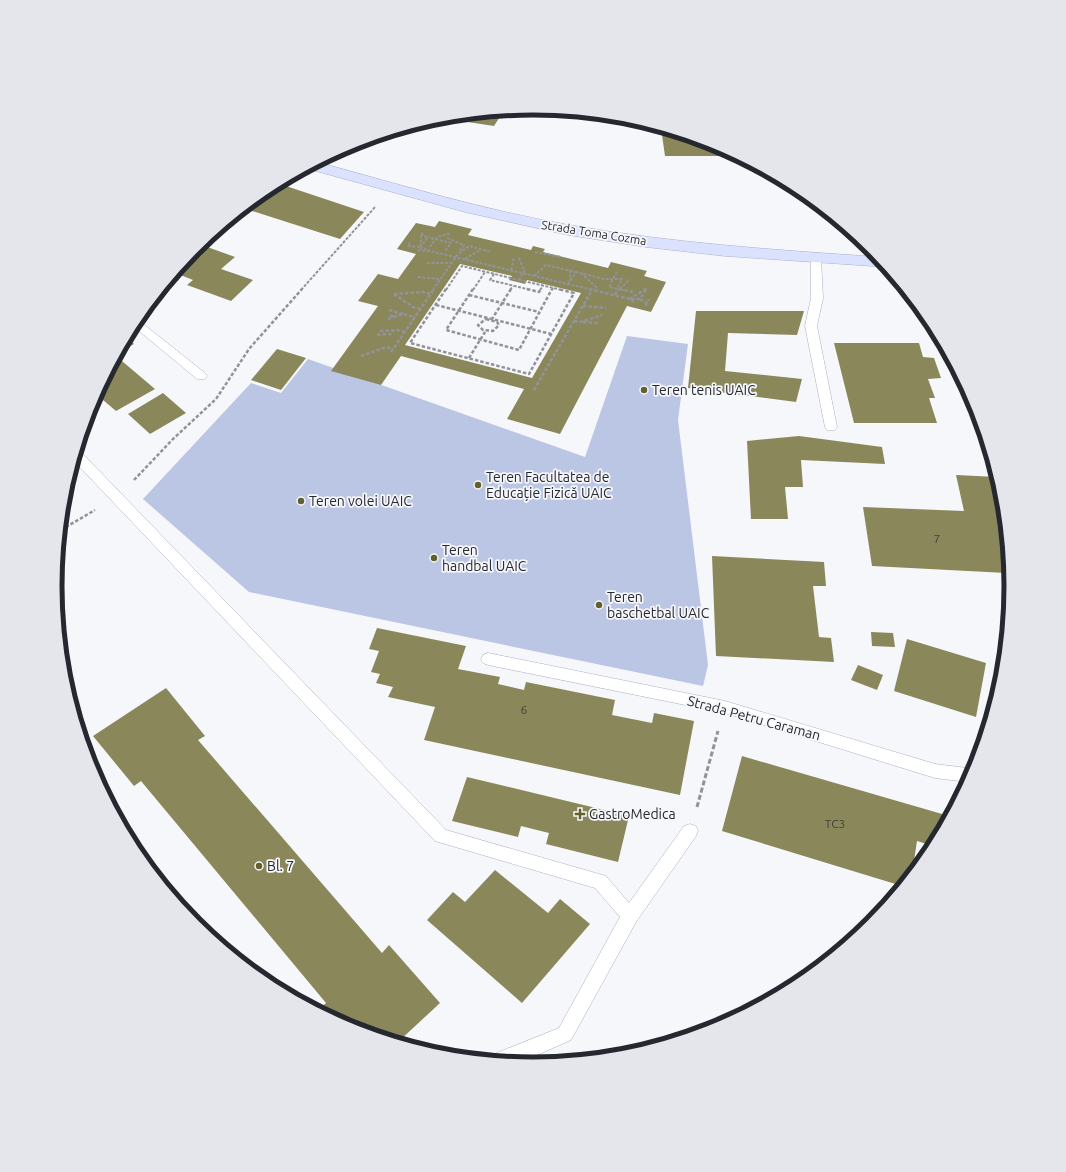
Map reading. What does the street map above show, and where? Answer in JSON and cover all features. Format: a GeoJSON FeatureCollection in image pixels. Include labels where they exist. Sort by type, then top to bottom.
{"type":"FeatureCollection","features":[{"type":"Feature","properties":{"kind":"street","name":"Strada Toma Cozma"},"geometry":{"type":"LineString","coordinates":[[319,167],[480,212],[569,230],[673,245],[875,262]]}},
{"type":"Feature","properties":{"kind":"lane"},"geometry":{"type":"LineString","coordinates":[[816,258],[817,298],[811,326],[831,427]]}},
{"type":"Feature","properties":{"kind":"lane"},"geometry":{"type":"LineString","coordinates":[[140,326],[201,376]]}},
{"type":"Feature","properties":{"kind":"lane"},"geometry":{"type":"LineString","coordinates":[[80,458],[441,836],[600,882],[630,916]]}},
{"type":"Feature","properties":{"kind":"lane","name":"Strada Petru Caraman"},"geometry":{"type":"LineString","coordinates":[[488,658],[725,707],[935,771],[964,774]]}},
{"type":"Feature","properties":{"kind":"lane"},"geometry":{"type":"LineString","coordinates":[[511,1056],[565,1034],[630,916],[690,831]]}},
{"type":"Feature","properties":{"kind":"path"},"geometry":{"type":"LineString","coordinates":[[66,527],[118,497],[173,440],[216,399],[249,349],[379,202]]}},
{"type":"Feature","properties":{"kind":"path"},"geometry":{"type":"LineString","coordinates":[[430,247],[437,237],[451,233]]}},
{"type":"Feature","properties":{"kind":"path"},"geometry":{"type":"LineString","coordinates":[[421,246],[421,234],[429,238],[451,243],[446,251]]}},
{"type":"Feature","properties":{"kind":"path"},"geometry":{"type":"LineString","coordinates":[[429,238],[418,250],[434,252],[615,295],[630,299],[633,302]]}},
{"type":"Feature","properties":{"kind":"path"},"geometry":{"type":"LineString","coordinates":[[447,238],[464,245],[458,254]]}},
{"type":"Feature","properties":{"kind":"path"},"geometry":{"type":"LineString","coordinates":[[408,245],[421,246],[455,257],[523,273]]}},
{"type":"Feature","properties":{"kind":"path"},"geometry":{"type":"LineString","coordinates":[[415,317],[391,352],[458,254],[469,246],[491,252]]}},
{"type":"Feature","properties":{"kind":"path"},"geometry":{"type":"LineString","coordinates":[[465,259],[481,249]]}},
{"type":"Feature","properties":{"kind":"path"},"geometry":{"type":"LineString","coordinates":[[536,251],[561,257]]}},
{"type":"Feature","properties":{"kind":"path"},"geometry":{"type":"LineString","coordinates":[[511,270],[513,267],[514,257]]}},
{"type":"Feature","properties":{"kind":"path"},"geometry":{"type":"LineString","coordinates":[[519,258],[524,270],[523,273]]}},
{"type":"Feature","properties":{"kind":"path"},"geometry":{"type":"LineString","coordinates":[[427,263],[444,262],[451,264]]}},
{"type":"Feature","properties":{"kind":"path"},"geometry":{"type":"LineString","coordinates":[[534,276],[546,265],[604,279],[622,280],[615,295]]}},
{"type":"Feature","properties":{"kind":"path"},"geometry":{"type":"LineString","coordinates":[[462,266],[494,274],[574,293],[529,374],[410,343],[462,266]]}},
{"type":"Feature","properties":{"kind":"path"},"geometry":{"type":"LineString","coordinates":[[519,280],[525,270]]}},
{"type":"Feature","properties":{"kind":"path"},"geometry":{"type":"LineString","coordinates":[[570,270],[570,281]]}},
{"type":"Feature","properties":{"kind":"path"},"geometry":{"type":"LineString","coordinates":[[485,272],[446,330],[518,350],[553,288]]}},
{"type":"Feature","properties":{"kind":"path"},"geometry":{"type":"LineString","coordinates":[[568,284],[576,272]]}},
{"type":"Feature","properties":{"kind":"path"},"geometry":{"type":"LineString","coordinates":[[609,294],[609,287],[617,272]]}},
{"type":"Feature","properties":{"kind":"path"},"geometry":{"type":"LineString","coordinates":[[574,321],[596,287],[581,273]]}},
{"type":"Feature","properties":{"kind":"path"},"geometry":{"type":"LineString","coordinates":[[494,274],[490,280],[539,292],[543,286]]}},
{"type":"Feature","properties":{"kind":"path"},"geometry":{"type":"LineString","coordinates":[[534,276],[630,299],[638,296],[648,288],[630,299]]}},
{"type":"Feature","properties":{"kind":"path"},"geometry":{"type":"LineString","coordinates":[[418,277],[434,277],[441,279]]}},
{"type":"Feature","properties":{"kind":"path"},"geometry":{"type":"LineString","coordinates":[[620,289],[630,279]]}},
{"type":"Feature","properties":{"kind":"path"},"geometry":{"type":"LineString","coordinates":[[492,319],[513,286]]}},
{"type":"Feature","properties":{"kind":"path"},"geometry":{"type":"LineString","coordinates":[[609,287],[634,292],[648,302]]}},
{"type":"Feature","properties":{"kind":"path"},"geometry":{"type":"LineString","coordinates":[[633,297],[638,296],[649,287]]}},
{"type":"Feature","properties":{"kind":"path"},"geometry":{"type":"LineString","coordinates":[[535,390],[593,290]]}},
{"type":"Feature","properties":{"kind":"path"},"geometry":{"type":"LineString","coordinates":[[624,297],[626,291]]}},
{"type":"Feature","properties":{"kind":"path"},"geometry":{"type":"LineString","coordinates":[[421,309],[413,307],[394,294],[431,294]]}},
{"type":"Feature","properties":{"kind":"path"},"geometry":{"type":"LineString","coordinates":[[469,295],[539,312]]}},
{"type":"Feature","properties":{"kind":"path"},"geometry":{"type":"LineString","coordinates":[[436,305],[551,334]]}},
{"type":"Feature","properties":{"kind":"path"},"geometry":{"type":"LineString","coordinates":[[583,306],[606,308]]}},
{"type":"Feature","properties":{"kind":"path"},"geometry":{"type":"LineString","coordinates":[[389,310],[415,317]]}},
{"type":"Feature","properties":{"kind":"path"},"geometry":{"type":"LineString","coordinates":[[403,314],[401,316],[389,317],[408,315]]}},
{"type":"Feature","properties":{"kind":"path"},"geometry":{"type":"LineString","coordinates":[[580,322],[602,315]]}},
{"type":"Feature","properties":{"kind":"path"},"geometry":{"type":"LineString","coordinates":[[486,319],[492,319],[497,322],[499,326],[497,330],[485,332],[480,329],[478,325],[480,322],[486,319]]}},
{"type":"Feature","properties":{"kind":"path"},"geometry":{"type":"LineString","coordinates":[[574,321],[598,323]]}},
{"type":"Feature","properties":{"kind":"path"},"geometry":{"type":"LineString","coordinates":[[377,335],[391,334],[394,330]]}},
{"type":"Feature","properties":{"kind":"path"},"geometry":{"type":"LineString","coordinates":[[380,331],[397,330],[404,332]]}},
{"type":"Feature","properties":{"kind":"path"},"geometry":{"type":"LineString","coordinates":[[469,358],[485,332]]}},
{"type":"Feature","properties":{"kind":"path"},"geometry":{"type":"LineString","coordinates":[[361,356],[386,347],[394,349]]}},
{"type":"Feature","properties":{"kind":"path"},"geometry":{"type":"LineString","coordinates":[[690,831],[725,707]]}},
{"type":"Feature","properties":{"kind":"shaded area"},"geometry":{"type":"Polygon","coordinates":[[[627,336],[688,344],[678,420],[708,665],[703,686],[249,592],[143,499],[251,383],[281,393],[308,359],[585,457],[627,336]]]}},
{"type":"Feature","properties":{"kind":"building"},"geometry":{"type":"Polygon","coordinates":[[[500,116],[494,126],[460,121],[500,116]]]}},
{"type":"Feature","properties":{"kind":"building"},"geometry":{"type":"Polygon","coordinates":[[[662,133],[684,140],[724,156],[665,156],[662,133]]]}},
{"type":"Feature","properties":{"kind":"building"},"geometry":{"type":"Polygon","coordinates":[[[285,186],[364,212],[340,239],[249,210],[285,186]]]}},
{"type":"Feature","properties":{"kind":"building"},"geometry":{"type":"Polygon","coordinates":[[[439,221],[472,229],[468,235],[531,250],[533,246],[545,249],[543,252],[608,268],[611,262],[647,271],[644,276],[666,282],[651,312],[627,306],[560,434],[507,419],[524,389],[401,356],[381,385],[331,371],[378,306],[358,301],[378,274],[398,279],[416,254],[397,249],[416,223],[435,227],[439,221]],[[460,264],[405,345],[532,378],[581,293],[527,280],[525,284],[509,280],[512,276],[460,264]]]}},
{"type":"Feature","properties":{"kind":"building"},"geometry":{"type":"Polygon","coordinates":[[[207,247],[235,257],[221,269],[253,280],[231,301],[187,285],[193,280],[179,275],[207,247]]]}},
{"type":"Feature","properties":{"kind":"building"},"geometry":{"type":"Polygon","coordinates":[[[696,311],[804,311],[797,335],[728,333],[725,371],[802,379],[796,402],[688,388],[696,311]]]}},
{"type":"Feature","properties":{"kind":"building"},"geometry":{"type":"Polygon","coordinates":[[[131,341],[134,344],[126,348],[131,341]]]}},
{"type":"Feature","properties":{"kind":"building"},"geometry":{"type":"Polygon","coordinates":[[[834,343],[919,343],[923,357],[934,358],[941,378],[928,379],[935,398],[929,398],[937,423],[854,423],[834,343]]]}},
{"type":"Feature","properties":{"kind":"building"},"geometry":{"type":"Polygon","coordinates":[[[277,349],[306,358],[281,390],[251,380],[277,349]]]}},
{"type":"Feature","properties":{"kind":"building"},"geometry":{"type":"Polygon","coordinates":[[[120,360],[155,389],[116,411],[101,399],[120,360]]]}},
{"type":"Feature","properties":{"kind":"building"},"geometry":{"type":"Polygon","coordinates":[[[163,393],[186,413],[150,434],[128,414],[163,393]]]}},
{"type":"Feature","properties":{"kind":"building"},"geometry":{"type":"Polygon","coordinates":[[[799,436],[882,447],[885,464],[801,460],[803,487],[785,487],[788,519],[751,519],[747,441],[799,436]]]}},
{"type":"Feature","properties":{"kind":"building"},"geometry":{"type":"Polygon","coordinates":[[[956,475],[991,477],[1000,525],[1004,573],[872,566],[863,507],[964,511],[956,475]]]}},
{"type":"Feature","properties":{"kind":"building"},"geometry":{"type":"Polygon","coordinates":[[[712,556],[824,562],[826,586],[813,586],[819,637],[831,638],[834,662],[716,656],[712,556]]]}},
{"type":"Feature","properties":{"kind":"building"},"geometry":{"type":"Polygon","coordinates":[[[377,628],[466,646],[458,669],[500,677],[498,684],[524,690],[526,682],[615,700],[612,715],[652,723],[654,713],[694,721],[680,795],[424,740],[435,707],[388,697],[393,687],[376,683],[380,674],[371,672],[379,651],[369,649],[377,628]]]}},
{"type":"Feature","properties":{"kind":"building"},"geometry":{"type":"Polygon","coordinates":[[[871,632],[893,633],[895,647],[872,646],[871,632]]]}},
{"type":"Feature","properties":{"kind":"building"},"geometry":{"type":"Polygon","coordinates":[[[907,639],[986,663],[976,717],[894,691],[907,639]]]}},
{"type":"Feature","properties":{"kind":"building"},"geometry":{"type":"Polygon","coordinates":[[[858,665],[883,675],[877,690],[851,680],[858,665]]]}},
{"type":"Feature","properties":{"kind":"building","name":"Bl. 7"},"geometry":{"type":"Polygon","coordinates":[[[166,688],[205,736],[198,740],[382,953],[389,945],[440,1003],[402,1038],[353,1021],[322,1006],[326,1003],[141,781],[134,786],[93,736],[166,688]]]}},
{"type":"Feature","properties":{"kind":"building"},"geometry":{"type":"Polygon","coordinates":[[[742,756],[945,815],[927,844],[917,841],[914,864],[897,885],[722,831],[742,756]]]}},
{"type":"Feature","properties":{"kind":"building"},"geometry":{"type":"Polygon","coordinates":[[[467,777],[629,816],[618,862],[546,844],[549,833],[521,826],[518,837],[452,821],[467,777]]]}},
{"type":"Feature","properties":{"kind":"building"},"geometry":{"type":"Polygon","coordinates":[[[495,870],[548,913],[560,899],[590,924],[522,1003],[427,920],[453,892],[465,902],[495,870]]]}},
{"type":"Feature","properties":{"kind":"place","name":"Teren tenis UAIC"},"geometry":{"type":"Point","coordinates":[644,390]}},
{"type":"Feature","properties":{"kind":"place","name":"Teren Facultatea de Educație Fizică UAIC"},"geometry":{"type":"Point","coordinates":[478,485]}},
{"type":"Feature","properties":{"kind":"place","name":"Teren volei UAIC"},"geometry":{"type":"Point","coordinates":[301,501]}},
{"type":"Feature","properties":{"kind":"place","name":"Teren handbal UAIC"},"geometry":{"type":"Point","coordinates":[434,558]}},
{"type":"Feature","properties":{"kind":"place","name":"Teren baschetbal UAIC"},"geometry":{"type":"Point","coordinates":[599,605]}},
{"type":"Feature","properties":{"kind":"place","name":"GastroMedica"},"geometry":{"type":"Point","coordinates":[580,814]}},
{"type":"Feature","properties":{"kind":"place","name":"Bl. 7"},"geometry":{"type":"Point","coordinates":[259,866]}}]}
